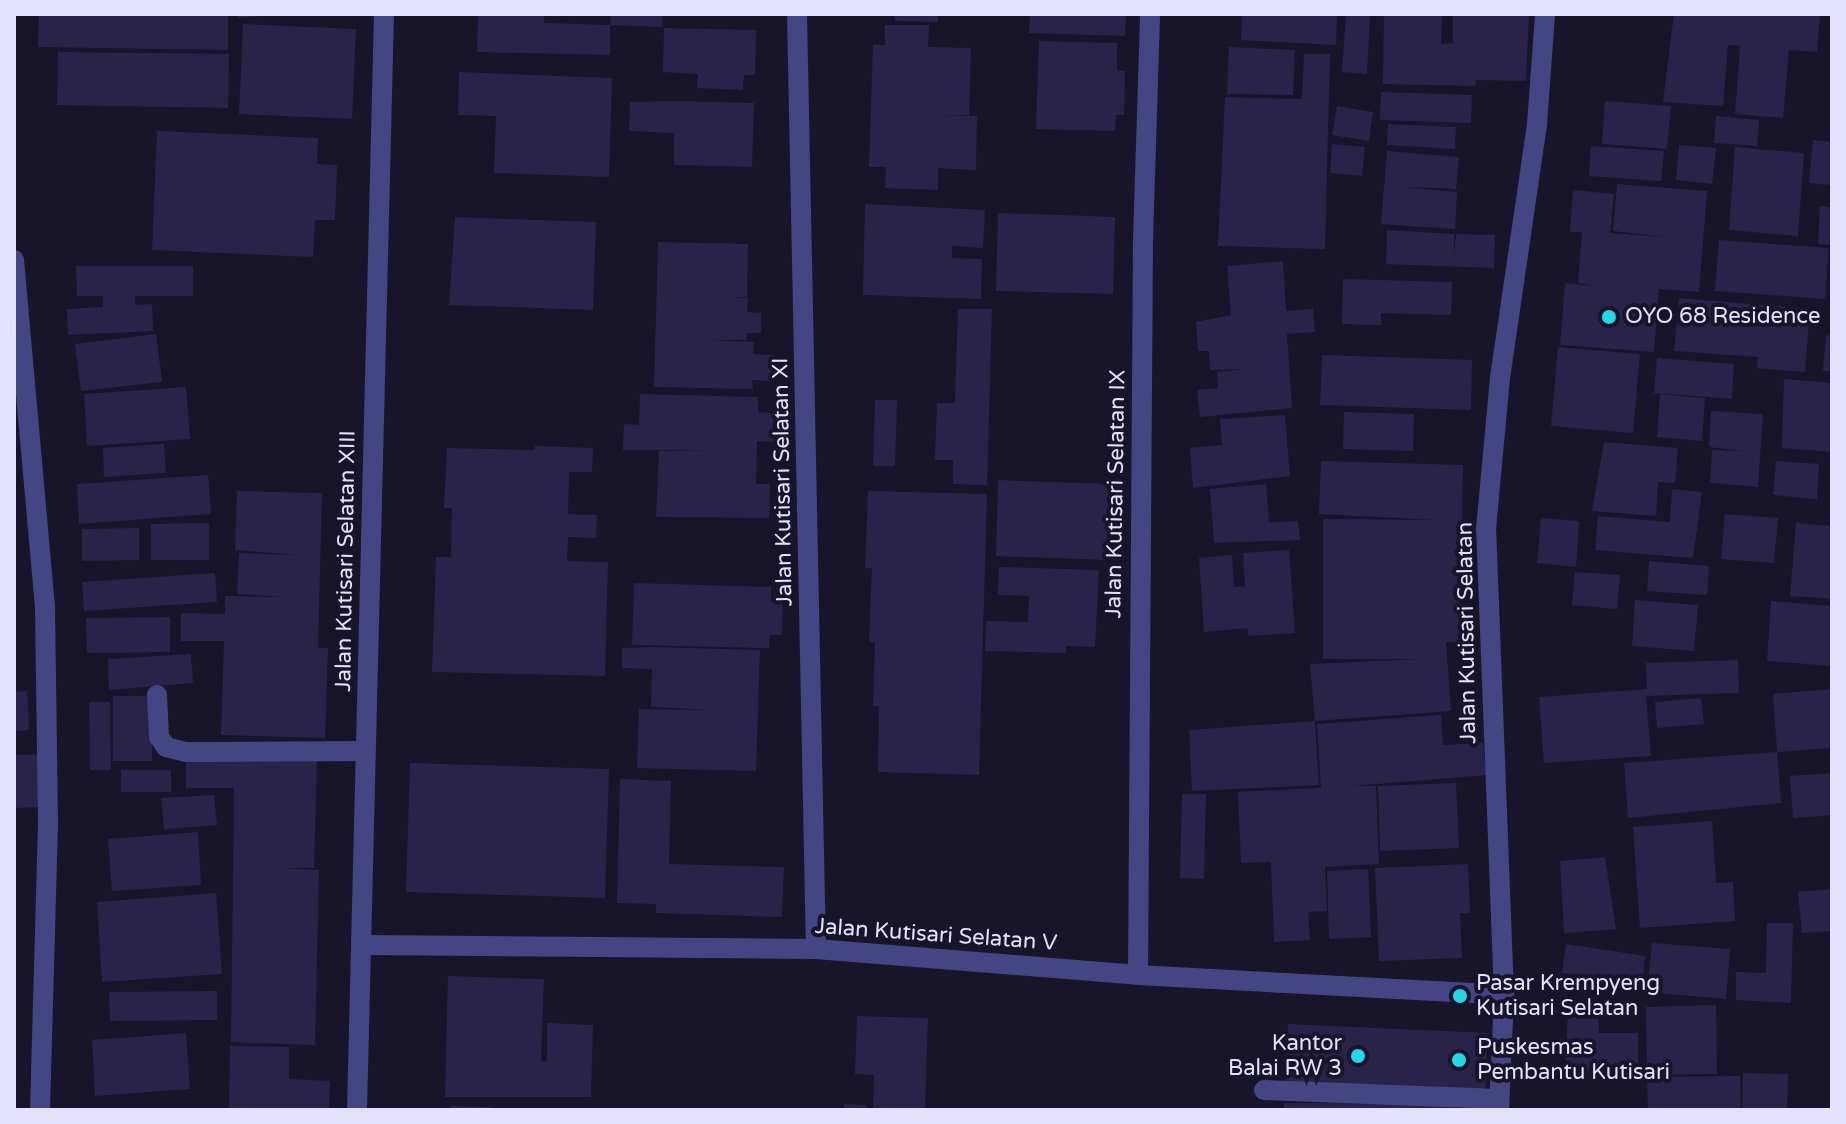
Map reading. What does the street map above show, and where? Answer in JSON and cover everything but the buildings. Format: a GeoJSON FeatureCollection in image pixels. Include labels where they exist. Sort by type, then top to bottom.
{"type":"FeatureCollection","features":[{"type":"Feature","properties":{"kind":"street","name":"Jalan Kutisari Selatan XIII"},"geometry":{"type":"LineString","coordinates":[[357,1110],[364,945],[365,751],[384,14]]}},
{"type":"Feature","properties":{"kind":"street","name":"Jalan Kutisari Selatan XI"},"geometry":{"type":"LineString","coordinates":[[797,14],[816,949]]}},
{"type":"Feature","properties":{"kind":"street","name":"Jalan Kutisari Selatan IX"},"geometry":{"type":"LineString","coordinates":[[1138,975],[1143,272],[1150,14]]}},
{"type":"Feature","properties":{"kind":"street","name":"Jalan Kutisari Selatan"},"geometry":{"type":"LineString","coordinates":[[1499,1104],[1504,995],[1486,529],[1500,378],[1537,124],[1545,14]]}},
{"type":"Feature","properties":{"kind":"street"},"geometry":{"type":"LineString","coordinates":[[14,260],[20,387],[45,607],[48,824],[40,1110]]}},
{"type":"Feature","properties":{"kind":"street"},"geometry":{"type":"LineString","coordinates":[[157,695],[159,737],[166,747],[186,752],[365,751]]}},
{"type":"Feature","properties":{"kind":"street","name":"Jalan Kutisari Selatan V"},"geometry":{"type":"LineString","coordinates":[[364,945],[816,949],[1138,975],[1504,995]]}},
{"type":"Feature","properties":{"kind":"street"},"geometry":{"type":"LineString","coordinates":[[1264,1090],[1499,1104]]}},
{"type":"Feature","properties":{"kind":"place","name":"OYO 68 Residence"},"geometry":{"type":"Point","coordinates":[1609,317]}},
{"type":"Feature","properties":{"kind":"place","name":"Pasar Krempyeng Kutisari Selatan"},"geometry":{"type":"Point","coordinates":[1460,996]}},
{"type":"Feature","properties":{"kind":"place","name":"Kantor Balai RW 3"},"geometry":{"type":"Point","coordinates":[1358,1056]}},
{"type":"Feature","properties":{"kind":"place","name":"Puskesmas Pembantu Kutisari"},"geometry":{"type":"Point","coordinates":[1459,1060]}}]}
